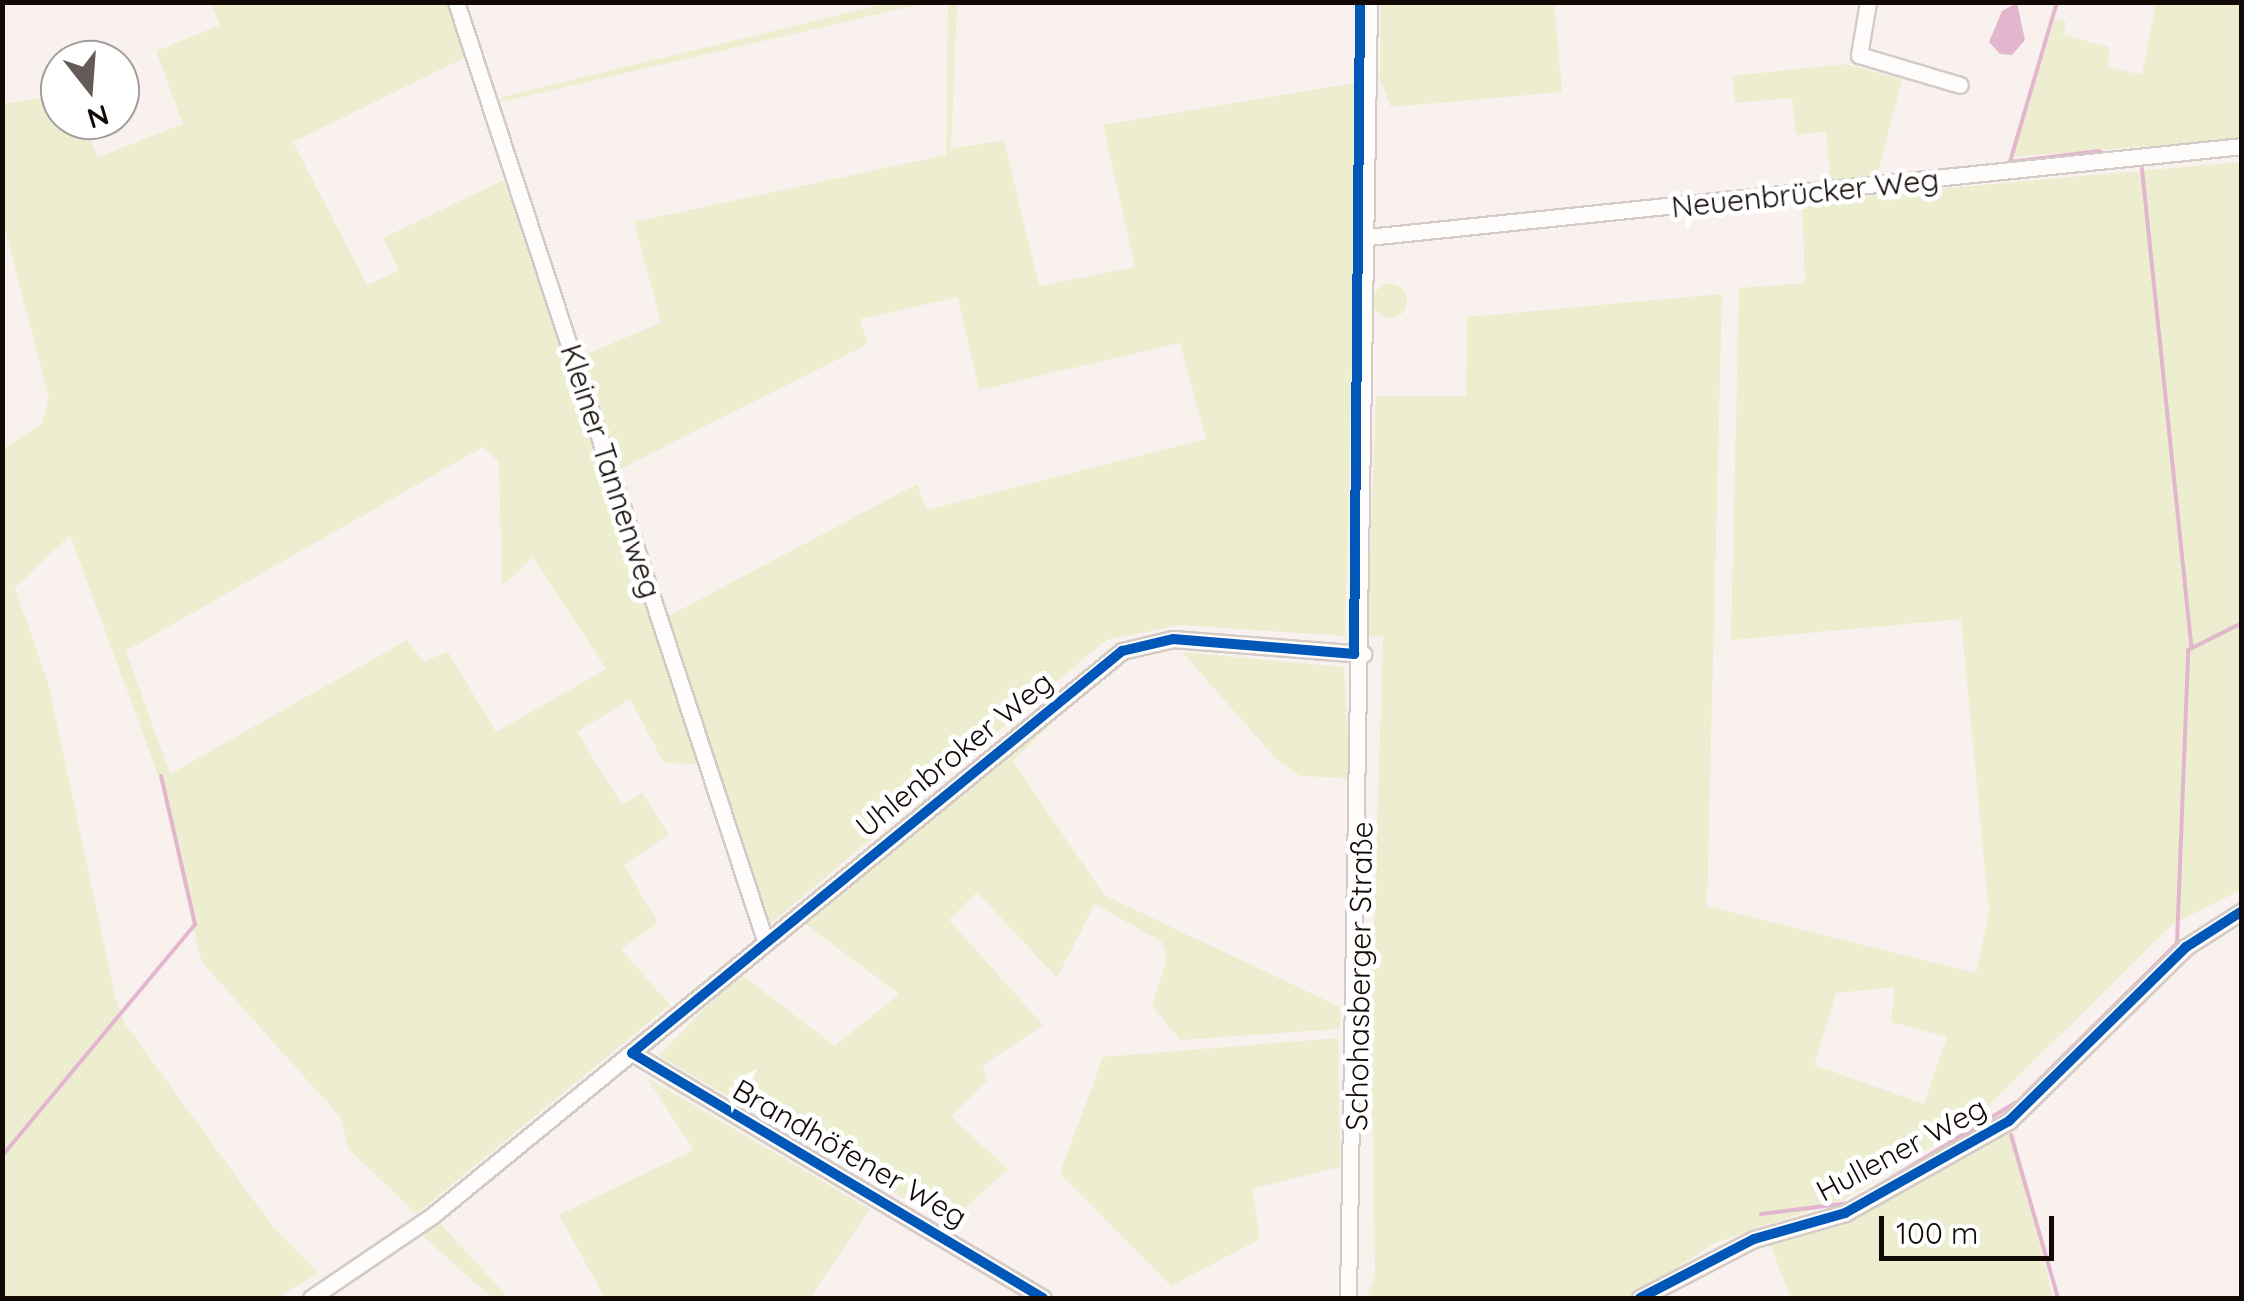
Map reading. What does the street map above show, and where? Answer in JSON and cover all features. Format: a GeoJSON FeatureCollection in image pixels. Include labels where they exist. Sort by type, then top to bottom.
{"type":"FeatureCollection","features":[{"type":"Feature","properties":{"kind":"street","name":"Kleiner Tannenweg"},"geometry":{"type":"LineString","coordinates":[[456,2],[765,940]]}},
{"type":"Feature","properties":{"kind":"street","name":"Schohasberger Straße"},"geometry":{"type":"LineString","coordinates":[[1348,1298],[1363,654],[1369,2]]}},
{"type":"Feature","properties":{"kind":"street"},"geometry":{"type":"LineString","coordinates":[[1868,2],[1856,42],[1868,59],[1960,85]]}},
{"type":"Feature","properties":{"kind":"street","name":"Neuenbrücker Weg"},"geometry":{"type":"LineString","coordinates":[[1368,236],[2242,146]]}},
{"type":"Feature","properties":{"kind":"street","name":"Uhlenbroker Weg"},"geometry":{"type":"LineString","coordinates":[[311,1298],[433,1215],[1122,650],[1173,639],[1363,654]]}},
{"type":"Feature","properties":{"kind":"street","name":"Hullener Weg"},"geometry":{"type":"LineString","coordinates":[[1640,1298],[1754,1239],[1845,1214],[2009,1121],[2186,947],[2242,911]]}},
{"type":"Feature","properties":{"kind":"street","name":"Brandhöfener Weg"},"geometry":{"type":"LineString","coordinates":[[632,1054],[1042,1298]]}},
{"type":"Feature","properties":{"kind":"green space"},"geometry":{"type":"Polygon","coordinates":[[[211,3],[449,3],[466,57],[293,142],[367,285],[399,270],[383,238],[504,180],[701,764],[664,763],[630,699],[577,732],[622,805],[642,793],[669,835],[624,865],[658,923],[621,949],[670,1005],[416,1214],[348,1148],[341,1118],[201,961],[160,780],[70,535],[15,588],[48,682],[115,996],[125,1024],[271,1224],[318,1273],[277,1298],[3,1298],[3,449],[42,423],[49,398],[3,222],[2,104],[40,98],[40,140],[90,140],[98,157],[183,124],[156,51],[220,25],[211,3]],[[483,447],[126,651],[170,774],[407,640],[423,662],[448,652],[496,732],[606,669],[533,557],[502,586],[499,462],[483,447]]]}},
{"type":"Feature","properties":{"kind":"green space"},"geometry":{"type":"Polygon","coordinates":[[[888,3],[926,3],[497,103],[502,97],[888,3]]]}},
{"type":"Feature","properties":{"kind":"green space"},"geometry":{"type":"Polygon","coordinates":[[[948,3],[957,3],[951,149],[1004,140],[1039,286],[1135,267],[1103,125],[1359,82],[1345,636],[1180,625],[1106,640],[768,926],[665,618],[917,484],[927,510],[1206,439],[1180,343],[979,390],[958,297],[860,319],[868,344],[615,472],[579,357],[661,323],[634,222],[946,155],[948,3]]]}},
{"type":"Feature","properties":{"kind":"green space"},"geometry":{"type":"Polygon","coordinates":[[[1381,3],[1554,3],[1562,92],[1391,107],[1380,79],[1381,3]]]}},
{"type":"Feature","properties":{"kind":"green space"},"geometry":{"type":"Polygon","coordinates":[[[2156,3],[2241,3],[2241,139],[2013,157],[2055,19],[2066,22],[2063,35],[2109,47],[2108,67],[2142,75],[2156,3]]]}},
{"type":"Feature","properties":{"kind":"green space"},"geometry":{"type":"Polygon","coordinates":[[[1845,64],[1902,79],[1876,181],[1831,186],[1826,131],[1796,135],[1792,98],[1735,103],[1732,76],[1845,64]]]}},
{"type":"Feature","properties":{"kind":"green space"},"geometry":{"type":"Polygon","coordinates":[[[2241,162],[2241,890],[2173,924],[1974,1120],[1845,1199],[1714,1243],[1633,1298],[1366,1298],[1375,1275],[1371,1028],[1383,637],[1367,636],[1376,396],[1466,396],[1467,317],[1722,294],[1707,906],[1976,973],[1989,912],[1961,619],[1731,640],[1739,288],[1805,283],[1802,201],[2241,162]],[[1895,987],[1836,993],[1814,1065],[1924,1104],[1947,1037],[1891,1022],[1895,987]]]}},
{"type":"Feature","properties":{"kind":"green space"},"geometry":{"type":"Polygon","coordinates":[[[1390,284],[1402,289],[1407,301],[1402,313],[1390,318],[1378,313],[1373,301],[1378,289],[1390,284]]]}},
{"type":"Feature","properties":{"kind":"green space"},"geometry":{"type":"Polygon","coordinates":[[[1182,652],[1344,667],[1350,778],[1300,776],[1278,761],[1182,652]]]}},
{"type":"Feature","properties":{"kind":"green space"},"geometry":{"type":"Polygon","coordinates":[[[1092,684],[1013,761],[1104,895],[1340,1007],[1340,1029],[1180,1040],[1152,1006],[1167,958],[1161,941],[1095,904],[1057,978],[977,892],[949,920],[1043,1025],[983,1065],[987,1081],[951,1117],[1008,1169],[948,1224],[659,1056],[739,973],[835,1046],[899,994],[800,920],[1092,684]]]}},
{"type":"Feature","properties":{"kind":"green space"},"geometry":{"type":"Polygon","coordinates":[[[1338,1038],[1340,1167],[1252,1189],[1260,1239],[1171,1286],[1060,1173],[1103,1057],[1338,1038]]]}},
{"type":"Feature","properties":{"kind":"green space"},"geometry":{"type":"Polygon","coordinates":[[[646,1077],[870,1209],[810,1298],[605,1298],[559,1215],[694,1150],[646,1077]]]}},
{"type":"Feature","properties":{"kind":"green space"},"geometry":{"type":"Polygon","coordinates":[[[2012,1125],[2053,1298],[1791,1298],[1768,1240],[1858,1213],[2012,1125]]]}},
{"type":"Feature","properties":{"kind":"green space"},"geometry":{"type":"Polygon","coordinates":[[[437,1220],[506,1298],[492,1298],[422,1235],[437,1220]]]}},
{"type":"Feature","properties":{"kind":"shaded area"},"geometry":{"type":"Polygon","coordinates":[[[2017,3],[2025,40],[2012,55],[2000,54],[1989,42],[2002,11],[2017,3]]]}},
{"type":"Feature","properties":{"kind":"waterway"},"geometry":{"type":"LineString","coordinates":[[2057,2],[2010,162],[2099,151]]}},
{"type":"Feature","properties":{"kind":"waterway"},"geometry":{"type":"LineString","coordinates":[[2142,169],[2191,645]]}},
{"type":"Feature","properties":{"kind":"waterway"},"geometry":{"type":"LineString","coordinates":[[2024,1095],[2177,943],[2188,650],[2242,623]]}},
{"type":"Feature","properties":{"kind":"waterway"},"geometry":{"type":"LineString","coordinates":[[2,1156],[195,924],[161,776]]}},
{"type":"Feature","properties":{"kind":"waterway"},"geometry":{"type":"LineString","coordinates":[[1870,1191],[2015,1103]]}},
{"type":"Feature","properties":{"kind":"waterway"},"geometry":{"type":"LineString","coordinates":[[2011,1135],[2058,1298]]}},
{"type":"Feature","properties":{"kind":"waterway"},"geometry":{"type":"LineString","coordinates":[[1761,1214],[1849,1203]]}},
{"type":"Feature","properties":{"kind":"cycle path"},"geometry":{"type":"LineString","coordinates":[[1043,1298],[632,1053],[1122,651],[1173,639],[1354,654],[1360,2]]}},
{"type":"Feature","properties":{"kind":"cycle path"},"geometry":{"type":"LineString","coordinates":[[1640,1298],[1754,1239],[1845,1213],[2009,1121],[2186,947],[2242,911]]}}]}
